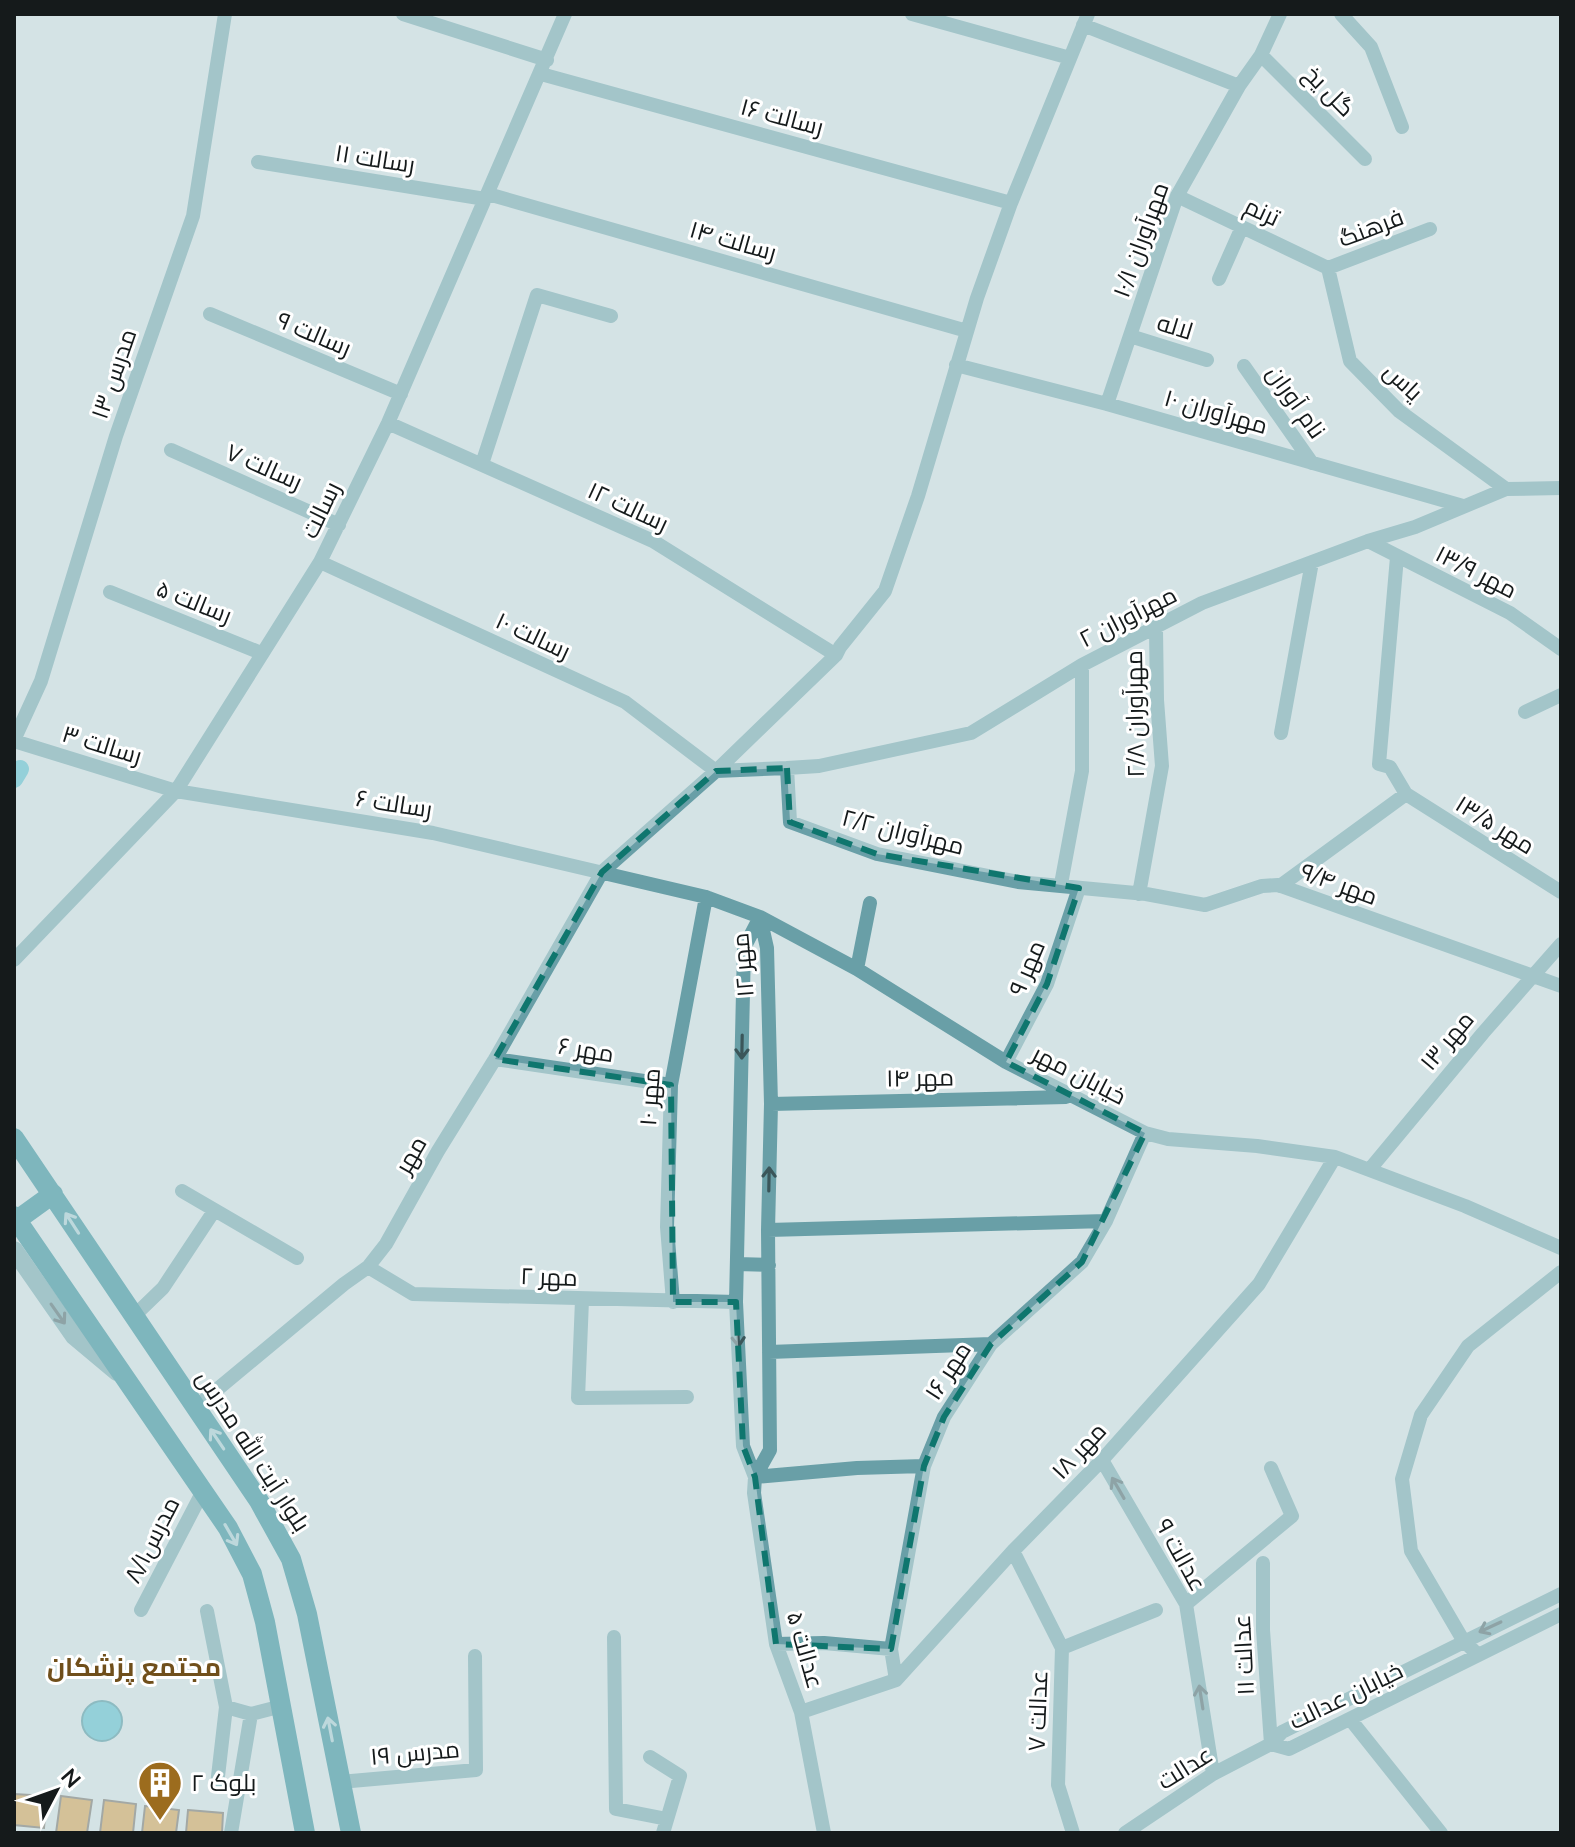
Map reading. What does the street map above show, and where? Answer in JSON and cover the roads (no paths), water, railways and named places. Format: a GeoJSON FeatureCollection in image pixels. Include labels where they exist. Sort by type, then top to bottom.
{"type":"FeatureCollection","features":[{"type":"Feature","properties":{"kind":"main road","name":"بلوار آیت الله مدرس"},"geometry":{"type":"LineString","coordinates":[[14,1138],[259,1501],[291,1559],[307,1614],[351,1833]]}},
{"type":"Feature","properties":{"kind":"main road"},"geometry":{"type":"LineString","coordinates":[[53,1194],[15,1218],[228,1528],[252,1574],[282,1706],[305,1833]]}},
{"type":"Feature","properties":{"kind":"street","name":"مدرس ۱۳"},"geometry":{"type":"LineString","coordinates":[[14,741],[41,681],[116,436],[193,216],[225,14]]}},
{"type":"Feature","properties":{"kind":"street","name":"رسالت ۱۶"},"geometry":{"type":"LineString","coordinates":[[403,14],[544,67],[1011,203]]}},
{"type":"Feature","properties":{"kind":"street","name":"رسالت"},"geometry":{"type":"LineString","coordinates":[[14,960],[176,791],[320,562],[401,394],[565,14]]}},
{"type":"Feature","properties":{"kind":"street"},"geometry":{"type":"LineString","coordinates":[[912,14],[1070,58]]}},
{"type":"Feature","properties":{"kind":"street","name":"مهرآوران ۱۰/۱"},"geometry":{"type":"LineString","coordinates":[[1107,404],[1177,196],[1239,86],[1261,55],[1280,14]]}},
{"type":"Feature","properties":{"kind":"street"},"geometry":{"type":"LineString","coordinates":[[1341,14],[1371,47],[1402,127]]}},
{"type":"Feature","properties":{"kind":"street"},"geometry":{"type":"LineString","coordinates":[[1086,20],[1239,86]]}},
{"type":"Feature","properties":{"kind":"street","name":"مهر"},"geometry":{"type":"LineString","coordinates":[[196,1407],[368,1267],[386,1244],[602,872],[716,771],[836,655],[885,591],[1011,203],[1086,20]]}},
{"type":"Feature","properties":{"kind":"street","name":"گل یخ"},"geometry":{"type":"LineString","coordinates":[[1261,55],[1365,159]]}},
{"type":"Feature","properties":{"kind":"street","name":"رسالت ۱۱"},"geometry":{"type":"LineString","coordinates":[[258,162],[486,197]]}},
{"type":"Feature","properties":{"kind":"street","name":"ترنم"},"geometry":{"type":"LineString","coordinates":[[1177,196],[1328,268]]}},
{"type":"Feature","properties":{"kind":"street","name":"رسالت ۱۴"},"geometry":{"type":"LineString","coordinates":[[486,197],[967,331]]}},
{"type":"Feature","properties":{"kind":"street"},"geometry":{"type":"LineString","coordinates":[[1219,279],[1242,227]]}},
{"type":"Feature","properties":{"kind":"street","name":"فرهنگ"},"geometry":{"type":"LineString","coordinates":[[1328,268],[1430,229]]}},
{"type":"Feature","properties":{"kind":"street","name":"یاس"},"geometry":{"type":"LineString","coordinates":[[1328,268],[1350,361],[1399,411],[1506,489]]}},
{"type":"Feature","properties":{"kind":"street"},"geometry":{"type":"LineString","coordinates":[[482,464],[537,295],[611,316]]}},
{"type":"Feature","properties":{"kind":"street","name":"رسالت ۹"},"geometry":{"type":"LineString","coordinates":[[210,314],[401,394]]}},
{"type":"Feature","properties":{"kind":"street","name":"لاله"},"geometry":{"type":"LineString","coordinates":[[1130,336],[1207,360]]}},
{"type":"Feature","properties":{"kind":"street","name":"مهرآوران ۱۰"},"geometry":{"type":"LineString","coordinates":[[956,365],[1107,404],[1463,506]]}},
{"type":"Feature","properties":{"kind":"street","name":"نام آوران"},"geometry":{"type":"LineString","coordinates":[[1244,366],[1312,463]]}},
{"type":"Feature","properties":{"kind":"street","name":"رسالت ۱۲"},"geometry":{"type":"LineString","coordinates":[[388,423],[653,541],[836,655]]}},
{"type":"Feature","properties":{"kind":"street","name":"رسالت ۷"},"geometry":{"type":"LineString","coordinates":[[171,450],[339,525]]}},
{"type":"Feature","properties":{"kind":"street","name":"مهرآوران ۲"},"geometry":{"type":"LineString","coordinates":[[716,771],[819,766],[971,733],[1082,665],[1202,603],[1368,541],[1415,527],[1506,489],[1561,488]]}},
{"type":"Feature","properties":{"kind":"street","name":"مهر ۱۳/۹"},"geometry":{"type":"LineString","coordinates":[[1368,541],[1510,613],[1561,649]]}},
{"type":"Feature","properties":{"kind":"street","name":"مهر ۱۳/۵"},"geometry":{"type":"LineString","coordinates":[[1397,557],[1379,764],[1390,767],[1406,794],[1561,892]]}},
{"type":"Feature","properties":{"kind":"street","name":"رسالت ۱۰"},"geometry":{"type":"LineString","coordinates":[[320,562],[625,702],[716,771]]}},
{"type":"Feature","properties":{"kind":"street"},"geometry":{"type":"LineString","coordinates":[[1281,733],[1312,562]]}},
{"type":"Feature","properties":{"kind":"street","name":"رسالت ۵"},"geometry":{"type":"LineString","coordinates":[[110,592],[261,653]]}},
{"type":"Feature","properties":{"kind":"street","name":"مهرآوران ۲/۸"},"geometry":{"type":"LineString","coordinates":[[1139,894],[1162,766],[1156,629]]}},
{"type":"Feature","properties":{"kind":"street"},"geometry":{"type":"LineString","coordinates":[[1061,884],[1082,771],[1082,665]]}},
{"type":"Feature","properties":{"kind":"street"},"geometry":{"type":"LineString","coordinates":[[1525,712],[1561,695]]}},
{"type":"Feature","properties":{"kind":"street","name":"رسالت ۳"},"geometry":{"type":"LineString","coordinates":[[14,741],[176,791]]}},
{"type":"Feature","properties":{"kind":"street","name":"مهرآوران ۲/۲"},"geometry":{"type":"LineString","coordinates":[[787,768],[790,822],[877,854],[1018,882],[1061,884]]}},
{"type":"Feature","properties":{"kind":"street","name":"رسالت ۶"},"geometry":{"type":"LineString","coordinates":[[176,791],[433,833],[602,872]]}},
{"type":"Feature","properties":{"kind":"street"},"geometry":{"type":"LineString","coordinates":[[1280,886],[1406,794]]}},
{"type":"Feature","properties":{"kind":"street","name":"خیابان مهر"},"geometry":{"type":"LineString","coordinates":[[602,872],[706,897],[760,917],[857,969],[1006,1062],[1145,1133],[1168,1139],[1257,1146],[1335,1157],[1561,1248]]}},
{"type":"Feature","properties":{"kind":"street","name":"مهر ۹/۴"},"geometry":{"type":"LineString","coordinates":[[1061,884],[1205,905],[1262,886],[1280,886],[1561,986]]}},
{"type":"Feature","properties":{"kind":"street","name":"مهر ۹"},"geometry":{"type":"LineString","coordinates":[[1006,1062],[1051,973],[1079,888]]}},
{"type":"Feature","properties":{"kind":"street","name":"مهر ۱۰"},"geometry":{"type":"LineString","coordinates":[[673,1302],[667,1227],[671,1085],[706,897]]}},
{"type":"Feature","properties":{"kind":"street"},"geometry":{"type":"LineString","coordinates":[[857,969],[870,903]]}},
{"type":"Feature","properties":{"kind":"street","name":"مهر ۱۲"},"geometry":{"type":"LineString","coordinates":[[755,1477],[770,1450],[768,1230],[771,1104],[767,948],[760,917]]}},
{"type":"Feature","properties":{"kind":"street","name":"مهر ۱۲"},"geometry":{"type":"LineString","coordinates":[[755,1477],[743,1446],[736,1302],[744,948],[760,917]]}},
{"type":"Feature","properties":{"kind":"street","name":"مهر ۱۳"},"geometry":{"type":"LineString","coordinates":[[1370,1169],[1561,944]]}},
{"type":"Feature","properties":{"kind":"street","name":"مهر ۶"},"geometry":{"type":"LineString","coordinates":[[495,1059],[671,1085]]}},
{"type":"Feature","properties":{"kind":"street","name":"مهر ۱۴"},"geometry":{"type":"LineString","coordinates":[[771,1104],[1070,1097]]}},
{"type":"Feature","properties":{"kind":"street","name":"مهر ۱۶"},"geometry":{"type":"LineString","coordinates":[[896,1680],[891,1649],[924,1466],[944,1417],[991,1344],[1082,1262],[1106,1221],[1145,1133]]}},
{"type":"Feature","properties":{"kind":"street","name":"مهر ۱۸"},"geometry":{"type":"LineString","coordinates":[[801,1712],[896,1680],[1013,1551],[1102,1460],[1259,1284],[1335,1157]]}},
{"type":"Feature","properties":{"kind":"street"},"geometry":{"type":"LineString","coordinates":[[182,1191],[297,1258]]}},
{"type":"Feature","properties":{"kind":"street"},"geometry":{"type":"LineString","coordinates":[[133,1317],[163,1288],[214,1211]]}},
{"type":"Feature","properties":{"kind":"street"},"geometry":{"type":"LineString","coordinates":[[768,1230],[1106,1221]]}},
{"type":"Feature","properties":{"kind":"street"},"geometry":{"type":"LineString","coordinates":[[14,1250],[74,1336],[127,1381]]}},
{"type":"Feature","properties":{"kind":"street"},"geometry":{"type":"LineString","coordinates":[[737,1264],[769,1265]]}},
{"type":"Feature","properties":{"kind":"street","name":"مهر ۲"},"geometry":{"type":"LineString","coordinates":[[368,1267],[413,1294],[736,1302]]}},
{"type":"Feature","properties":{"kind":"street"},"geometry":{"type":"LineString","coordinates":[[1478,1655],[1463,1640],[1411,1551],[1402,1479],[1421,1415],[1468,1346],[1561,1272]]}},
{"type":"Feature","properties":{"kind":"street"},"geometry":{"type":"LineString","coordinates":[[582,1300],[578,1398],[687,1397]]}},
{"type":"Feature","properties":{"kind":"street"},"geometry":{"type":"LineString","coordinates":[[769,1352],[991,1344]]}},
{"type":"Feature","properties":{"kind":"street","name":"عدالت ۹"},"geometry":{"type":"LineString","coordinates":[[1102,1460],[1186,1604],[1213,1774]]}},
{"type":"Feature","properties":{"kind":"street"},"geometry":{"type":"LineString","coordinates":[[755,1477],[924,1466]]}},
{"type":"Feature","properties":{"kind":"street"},"geometry":{"type":"LineString","coordinates":[[1186,1604],[1292,1516],[1271,1468]]}},
{"type":"Feature","properties":{"kind":"street","name":"عدالت ۵"},"geometry":{"type":"LineString","coordinates":[[755,1477],[754,1493],[776,1644],[801,1712],[824,1833]]}},
{"type":"Feature","properties":{"kind":"street","name":"مدرس۸/۱"},"geometry":{"type":"LineString","coordinates":[[141,1610],[203,1491]]}},
{"type":"Feature","properties":{"kind":"street","name":"عدالت ۷"},"geometry":{"type":"LineString","coordinates":[[1013,1551],[1062,1648],[1058,1785],[1073,1833]]}},
{"type":"Feature","properties":{"kind":"street","name":"عدالت ۱۱"},"geometry":{"type":"LineString","coordinates":[[1263,1563],[1263,1630],[1271,1744]]}},
{"type":"Feature","properties":{"kind":"street","name":"خیابان عدالت"},"geometry":{"type":"LineString","coordinates":[[1561,1594],[1282,1732],[1271,1744],[1289,1749],[1561,1614]]}},
{"type":"Feature","properties":{"kind":"street"},"geometry":{"type":"LineString","coordinates":[[1062,1648],[1156,1610]]}},
{"type":"Feature","properties":{"kind":"street"},"geometry":{"type":"LineString","coordinates":[[207,1611],[226,1707],[217,1785]]}},
{"type":"Feature","properties":{"kind":"street"},"geometry":{"type":"LineString","coordinates":[[614,1637],[616,1809],[665,1826],[680,1776],[650,1757]]}},
{"type":"Feature","properties":{"kind":"street"},"geometry":{"type":"LineString","coordinates":[[776,1644],[824,1643],[891,1649]]}},
{"type":"Feature","properties":{"kind":"street","name":"مدرس ۱۹"},"geometry":{"type":"LineString","coordinates":[[340,1782],[476,1770],[475,1656]]}},
{"type":"Feature","properties":{"kind":"street"},"geometry":{"type":"LineString","coordinates":[[226,1707],[251,1714],[282,1706]]}},
{"type":"Feature","properties":{"kind":"street"},"geometry":{"type":"LineString","coordinates":[[231,1833],[251,1714]]}},
{"type":"Feature","properties":{"kind":"street"},"geometry":{"type":"LineString","coordinates":[[1350,1719],[1441,1833]]}},
{"type":"Feature","properties":{"kind":"street","name":"عدالت"},"geometry":{"type":"LineString","coordinates":[[1125,1833],[1213,1774],[1271,1744]]}},
{"type":"Feature","properties":{"kind":"water"},"geometry":{"type":"Polygon","coordinates":[[[102,1701],[116,1707],[122,1721],[116,1735],[102,1741],[88,1735],[82,1721],[88,1707],[102,1701]]]}},
{"type":"Feature","properties":{"kind":"waterway"},"geometry":{"type":"LineString","coordinates":[[14,779],[20,769]]}},
{"type":"Feature","properties":{"kind":"place","name":"بلوک ۲"},"geometry":{"type":"Point","coordinates":[160,1822]}},
{"type":"Feature","properties":{"kind":"district","name":"مجتمع پزشکان"},"geometry":{"type":"Point","coordinates":[134,1667]}}]}
